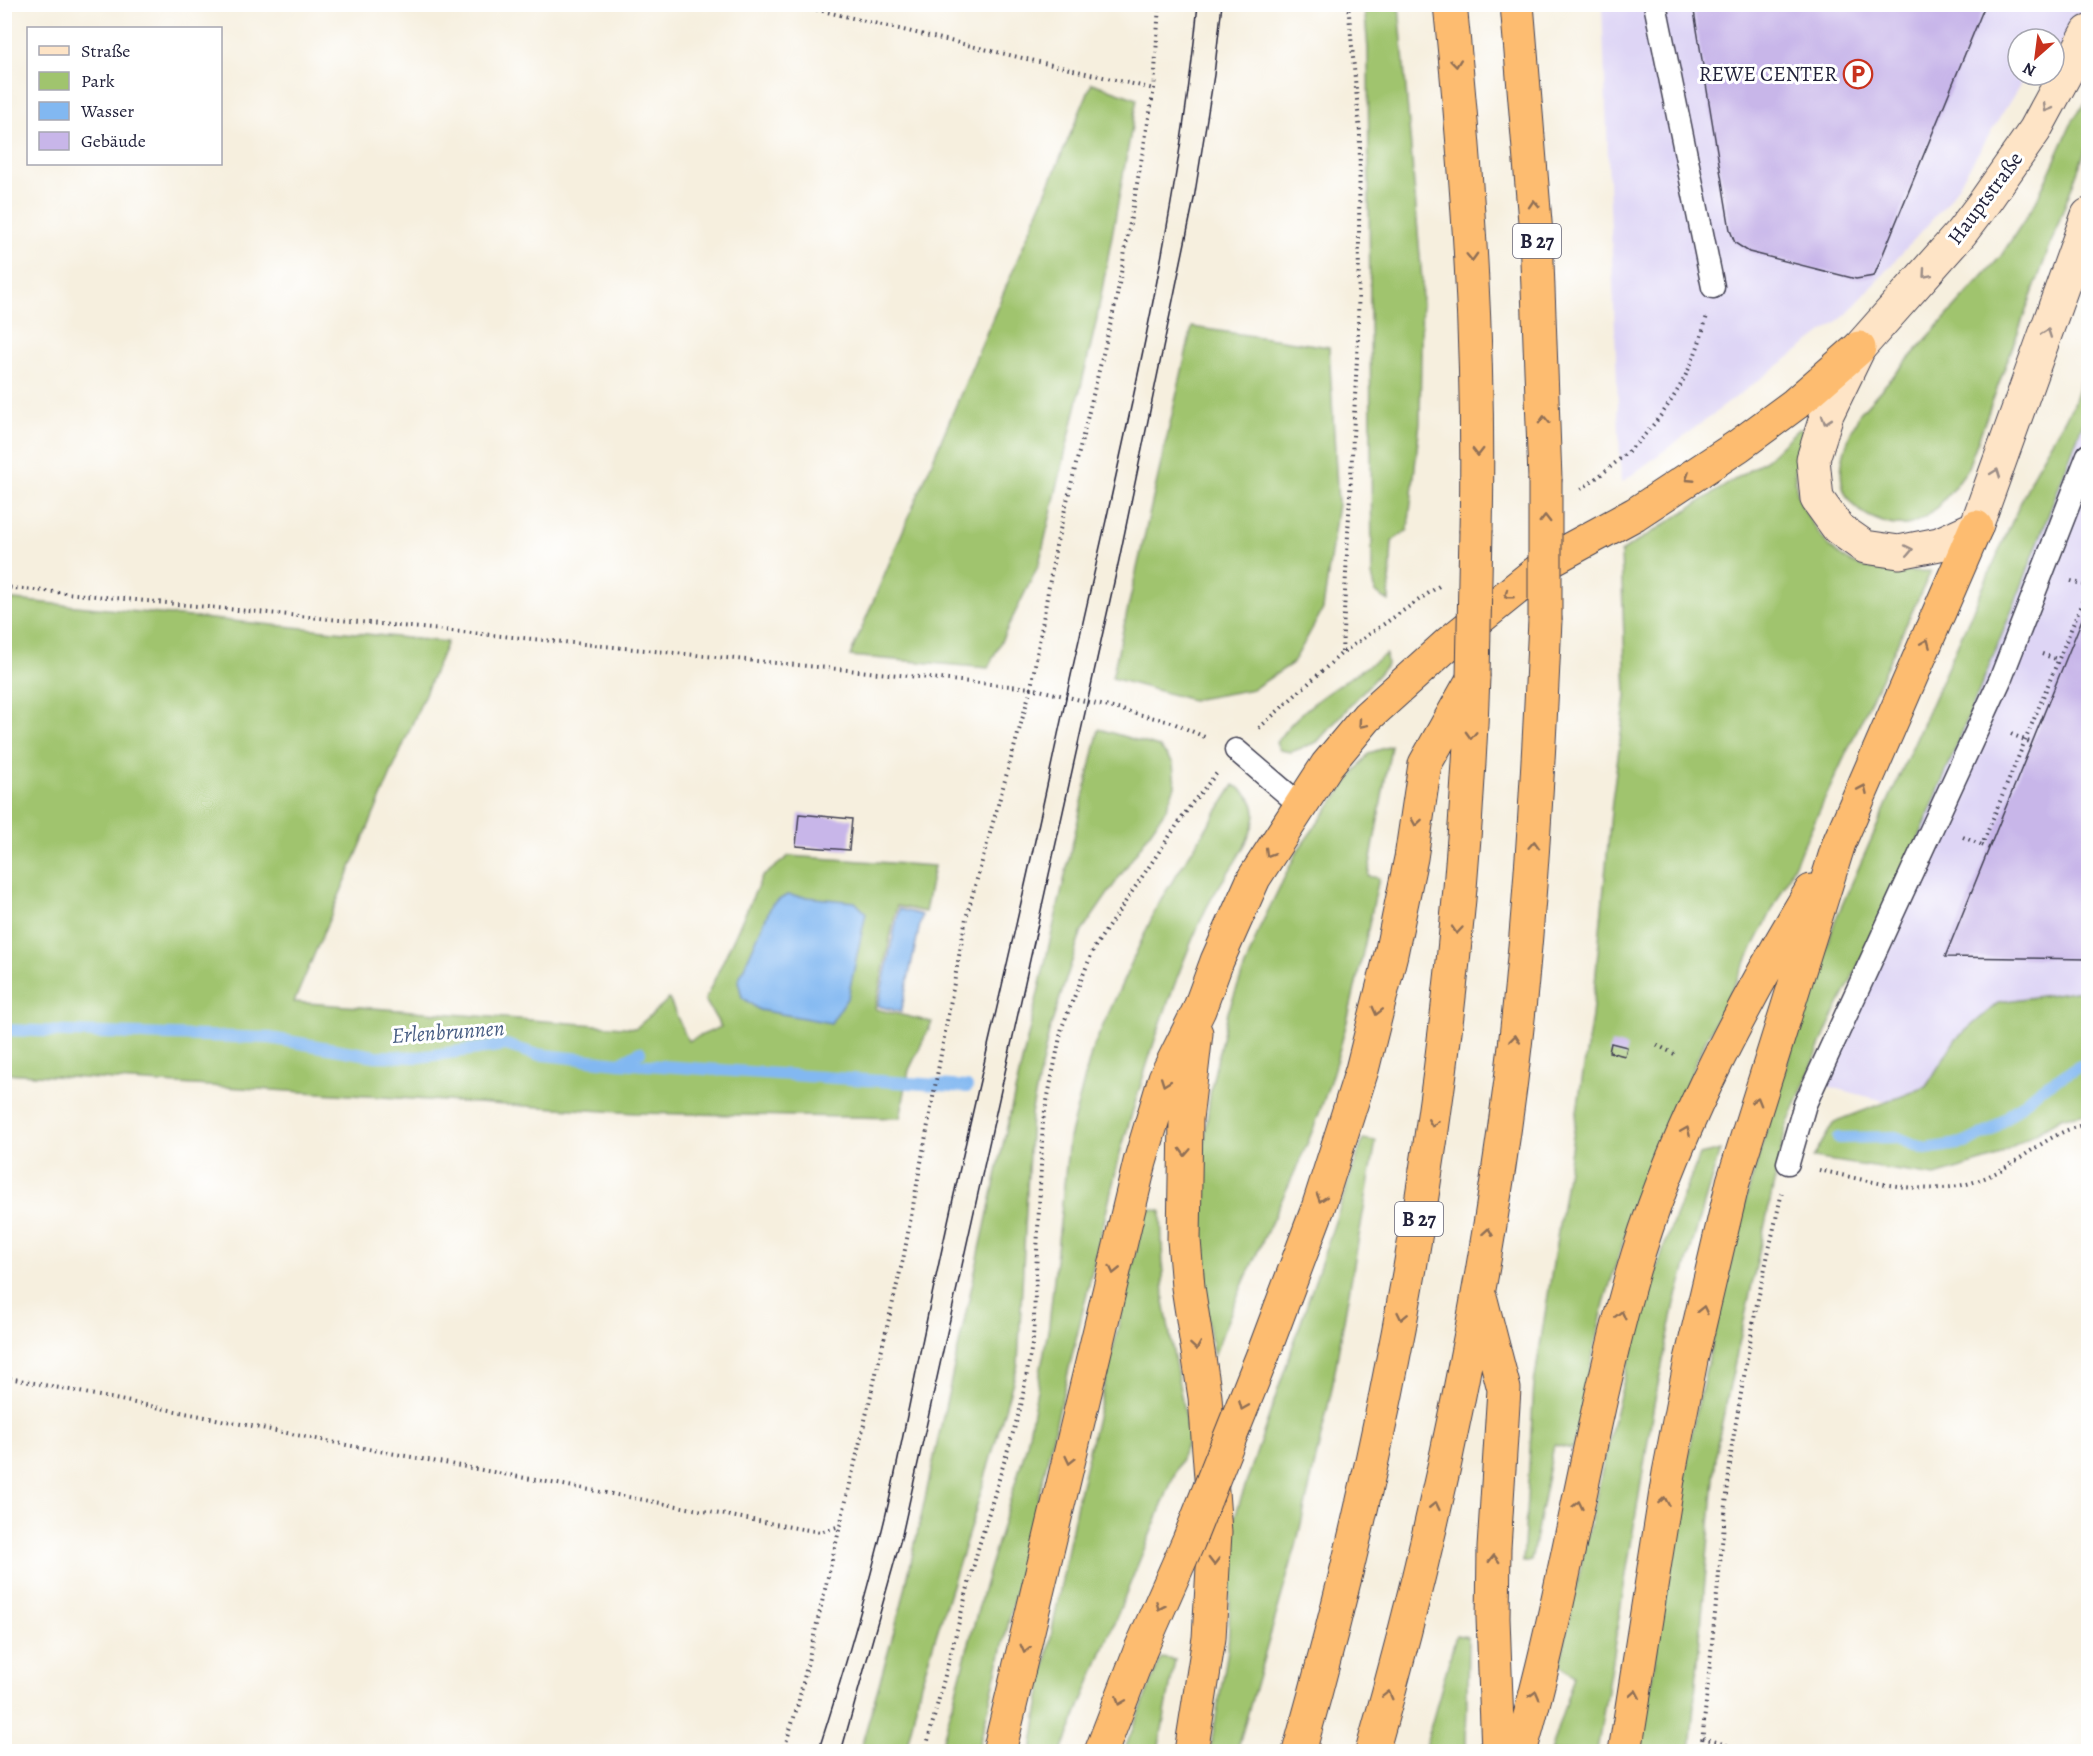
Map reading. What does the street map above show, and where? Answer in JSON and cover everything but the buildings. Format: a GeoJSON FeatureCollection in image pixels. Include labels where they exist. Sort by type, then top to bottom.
{"type":"FeatureCollection","features":[{"type":"Feature","properties":{"kind":"highway","name":"B 27"},"geometry":{"type":"LineString","coordinates":[[1299,1752],[1362,1504],[1405,1301],[1423,1193],[1452,986],[1468,789],[1473,677],[1477,393],[1472,242],[1450,4]]}},
{"type":"Feature","properties":{"kind":"highway","name":"B 27"},"geometry":{"type":"LineString","coordinates":[[1372,1752],[1437,1497],[1478,1290],[1511,1080],[1533,857],[1545,620],[1545,478],[1536,234],[1517,4]]}},
{"type":"Feature","properties":{"kind":"highway"},"geometry":{"type":"LineString","coordinates":[[999,1752],[1140,1162],[1165,1078],[1199,1010],[1216,961],[1254,878],[1299,804],[1327,765],[1367,717],[1419,668],[1476,621],[1554,558],[1635,514],[1738,446],[1795,404],[1859,348]]}},
{"type":"Feature","properties":{"kind":"highway"},"geometry":{"type":"LineString","coordinates":[[1625,1752],[1669,1473],[1717,1246],[1760,1091],[1839,843],[1976,527]]}},
{"type":"Feature","properties":{"kind":"highway"},"geometry":{"type":"LineString","coordinates":[[1101,1752],[1140,1651],[1189,1540],[1264,1352],[1318,1208],[1362,1070],[1396,933],[1425,764],[1473,677]]}},
{"type":"Feature","properties":{"kind":"highway"},"geometry":{"type":"LineString","coordinates":[[1520,1752],[1546,1652],[1606,1377],[1635,1265],[1666,1178],[1752,990],[1839,843]]}},
{"type":"Feature","properties":{"kind":"highway"},"geometry":{"type":"LineString","coordinates":[[1191,1752],[1209,1638],[1215,1532],[1205,1397],[1188,1287],[1184,1240],[1186,1119],[1199,1010]]}},
{"type":"Feature","properties":{"kind":"highway"},"geometry":{"type":"LineString","coordinates":[[1478,1290],[1504,1389],[1497,1480],[1493,1618],[1498,1752]]}},
{"type":"Feature","properties":{"kind":"main road","name":"Hauptstraße"},"geometry":{"type":"LineString","coordinates":[[1976,527],[1939,544],[1899,552],[1865,547],[1838,528],[1817,499],[1813,459],[1827,414],[1859,348],[1961,233],[1986,200],[2035,129],[2088,32]]}},
{"type":"Feature","properties":{"kind":"main road"},"geometry":{"type":"LineString","coordinates":[[1976,527],[2088,215]]}},
{"type":"Feature","properties":{"kind":"lane"},"geometry":{"type":"LineString","coordinates":[[1654,4],[1713,287]]}},
{"type":"Feature","properties":{"kind":"lane"},"geometry":{"type":"LineString","coordinates":[[1788,1163],[1805,1104],[2001,678],[2088,455]]}},
{"type":"Feature","properties":{"kind":"lane"},"geometry":{"type":"LineString","coordinates":[[1236,750],[1299,804]]}},
{"type":"Feature","properties":{"kind":"path"},"geometry":{"type":"LineString","coordinates":[[793,4],[1154,89]]}},
{"type":"Feature","properties":{"kind":"path"},"geometry":{"type":"LineString","coordinates":[[783,1752],[797,1708],[904,1255],[966,918],[1032,688],[1056,546],[1116,301],[1154,89],[1159,4]]}},
{"type":"Feature","properties":{"kind":"path"},"geometry":{"type":"LineString","coordinates":[[1342,653],[1358,338],[1360,132],[1348,4]]}},
{"type":"Feature","properties":{"kind":"path"},"geometry":{"type":"LineString","coordinates":[[4,587],[1032,688],[1171,722],[1236,750]]}},
{"type":"Feature","properties":{"kind":"path"},"geometry":{"type":"LineString","coordinates":[[1989,848],[1982,845],[2088,588]]}},
{"type":"Feature","properties":{"kind":"path"},"geometry":{"type":"LineString","coordinates":[[2009,733],[2032,743]]}},
{"type":"Feature","properties":{"kind":"path"},"geometry":{"type":"LineString","coordinates":[[1657,1046],[1687,1060]]}},
{"type":"Feature","properties":{"kind":"path"},"geometry":{"type":"LineString","coordinates":[[1701,1752],[1732,1445],[1756,1308],[1788,1163],[1884,1184],[1938,1191],[1990,1176],[2070,1127],[2088,1124]]}},
{"type":"Feature","properties":{"kind":"path"},"geometry":{"type":"LineString","coordinates":[[4,1377],[352,1446],[796,1528],[820,1532],[841,1526]]}},
{"type":"Feature","properties":{"kind":"path"},"geometry":{"type":"LineString","coordinates":[[1703,1738],[1749,1752]]}},
{"type":"Feature","properties":{"kind":"shaded area"},"geometry":{"type":"Polygon","coordinates":[[[1602,5],[2088,5],[2088,83],[2066,73],[2066,27],[2006,27],[2006,87],[2019,87],[1948,202],[1846,315],[1621,483],[1602,5]]]}},
{"type":"Feature","properties":{"kind":"shaded area"},"geometry":{"type":"Polygon","coordinates":[[[2088,372],[2088,1074],[1892,1103],[1823,1085],[2088,372]]]}},
{"type":"Feature","properties":{"kind":"green space"},"geometry":{"type":"Polygon","coordinates":[[[1364,5],[1399,5],[1422,280],[1420,422],[1408,530],[1392,541],[1389,601],[1376,593],[1372,575],[1368,49],[1364,5]]]}},
{"type":"Feature","properties":{"kind":"green space"},"geometry":{"type":"Polygon","coordinates":[[[1092,83],[1137,99],[1096,323],[1039,564],[988,668],[850,656],[1092,83]]]}},
{"type":"Feature","properties":{"kind":"green space"},"geometry":{"type":"Polygon","coordinates":[[[2085,104],[2088,106],[2088,143],[1967,470],[1943,501],[1920,520],[1902,525],[1888,524],[1875,519],[1859,510],[1848,499],[1841,472],[1847,442],[1860,413],[2001,256],[2036,202],[2074,118],[2085,104]]]}},
{"type":"Feature","properties":{"kind":"green space"},"geometry":{"type":"Polygon","coordinates":[[[1192,327],[1329,347],[1338,504],[1323,609],[1293,663],[1253,689],[1192,700],[1112,678],[1192,327]]]}},
{"type":"Feature","properties":{"kind":"green space"},"geometry":{"type":"Polygon","coordinates":[[[2088,356],[2088,409],[2022,585],[1908,865],[1829,1025],[1786,1128],[1717,1445],[1690,1751],[1640,1752],[1693,1426],[1745,1202],[1781,1081],[1835,921],[2035,470],[2072,407],[2088,356]]]}},
{"type":"Feature","properties":{"kind":"green space"},"geometry":{"type":"Polygon","coordinates":[[[1798,429],[1804,430],[1805,433],[1795,474],[1796,486],[1814,526],[1832,549],[1862,567],[1892,571],[1931,571],[1783,889],[1702,1048],[1632,1214],[1604,1303],[1573,1449],[1554,1445],[1531,1561],[1523,1563],[1534,1384],[1592,1016],[1612,801],[1626,696],[1621,552],[1767,459],[1798,429]]]}},
{"type":"Feature","properties":{"kind":"green space"},"geometry":{"type":"Polygon","coordinates":[[[4,599],[447,642],[294,1002],[636,1028],[669,999],[688,1041],[721,1027],[705,1000],[762,877],[789,856],[934,866],[925,912],[897,906],[875,1009],[932,1022],[909,1070],[900,1118],[635,1113],[5,1073],[4,599]]]}},
{"type":"Feature","properties":{"kind":"green space"},"geometry":{"type":"Polygon","coordinates":[[[1386,654],[1387,665],[1317,742],[1291,752],[1280,750],[1276,743],[1298,716],[1326,694],[1386,654]]]}},
{"type":"Feature","properties":{"kind":"green space"},"geometry":{"type":"Polygon","coordinates":[[[1099,729],[1159,747],[1173,763],[1175,786],[1166,809],[1081,933],[1049,1032],[1031,1114],[1018,1364],[973,1519],[921,1683],[906,1751],[860,1751],[902,1603],[1006,1131],[1099,729]]]}},
{"type":"Feature","properties":{"kind":"green space"},"geometry":{"type":"Polygon","coordinates":[[[1391,746],[1368,876],[1379,878],[1342,1042],[1310,1137],[1236,1301],[1214,1357],[1197,1255],[1201,1167],[1211,1088],[1228,1012],[1260,927],[1298,850],[1369,753],[1391,746]]]}},
{"type":"Feature","properties":{"kind":"green space"},"geometry":{"type":"Polygon","coordinates":[[[1234,785],[1251,799],[1255,809],[1254,821],[1245,845],[1210,902],[1191,942],[1158,1030],[1121,1150],[978,1751],[940,1751],[987,1576],[1027,1444],[1049,1325],[1069,1138],[1092,1050],[1159,902],[1234,785]]]}},
{"type":"Feature","properties":{"kind":"green space"},"geometry":{"type":"Polygon","coordinates":[[[2088,989],[2088,1113],[2063,1117],[1992,1159],[1935,1176],[1813,1158],[1834,1122],[1926,1087],[1955,1040],[1999,1002],[2088,989]]]}},
{"type":"Feature","properties":{"kind":"green space"},"geometry":{"type":"Polygon","coordinates":[[[1363,1139],[1376,1141],[1331,1393],[1296,1546],[1237,1751],[1210,1751],[1228,1650],[1233,1522],[1363,1139]]]}},
{"type":"Feature","properties":{"kind":"green space"},"geometry":{"type":"Polygon","coordinates":[[[1720,1150],[1675,1303],[1654,1404],[1597,1751],[1550,1752],[1574,1676],[1560,1664],[1602,1471],[1634,1342],[1675,1216],[1700,1155],[1720,1150]]]}},
{"type":"Feature","properties":{"kind":"green space"},"geometry":{"type":"Polygon","coordinates":[[[1146,1208],[1161,1211],[1164,1302],[1189,1439],[1062,1751],[1032,1751],[1044,1672],[1078,1498],[1146,1208]]]}},
{"type":"Feature","properties":{"kind":"green space"},"geometry":{"type":"Polygon","coordinates":[[[1456,1635],[1468,1637],[1466,1751],[1424,1751],[1456,1635]]]}},
{"type":"Feature","properties":{"kind":"green space"},"geometry":{"type":"Polygon","coordinates":[[[1161,1658],[1175,1660],[1158,1751],[1124,1751],[1161,1658]]]}},
{"type":"Feature","properties":{"kind":"water"},"geometry":{"type":"Polygon","coordinates":[[[787,895],[855,902],[866,913],[848,997],[831,1023],[759,1010],[742,997],[738,981],[772,904],[787,895]]]}},
{"type":"Feature","properties":{"kind":"water"},"geometry":{"type":"Polygon","coordinates":[[[899,909],[922,915],[901,1012],[878,1006],[899,909]]]}},
{"type":"Feature","properties":{"kind":"waterway","name":"Erlenbrunnen"},"geometry":{"type":"LineString","coordinates":[[4,1030],[270,1038],[375,1056],[419,1057],[506,1045],[535,1054],[619,1063],[967,1087]]}},
{"type":"Feature","properties":{"kind":"waterway"},"geometry":{"type":"LineString","coordinates":[[620,1063],[640,1052]]}},
{"type":"Feature","properties":{"kind":"waterway","name":"Erlenbrunnen"},"geometry":{"type":"LineString","coordinates":[[1838,1138],[1896,1137],[1925,1149],[1965,1143],[1992,1130],[2040,1089],[2080,1066],[2088,1067]]}},
{"type":"Feature","properties":{"kind":"tram line"},"geometry":{"type":"LineString","coordinates":[[818,1752],[856,1627],[889,1501],[950,1211],[1035,842],[1134,394],[1172,200],[1187,102],[1198,4]]}},
{"type":"Feature","properties":{"kind":"tram line"},"geometry":{"type":"LineString","coordinates":[[841,1752],[902,1535],[1119,560],[1194,199],[1214,75],[1222,4]]}},
{"type":"Feature","properties":{"kind":"place","name":"REWE CENTER"},"geometry":{"type":"Point","coordinates":[1858,74]}}]}
